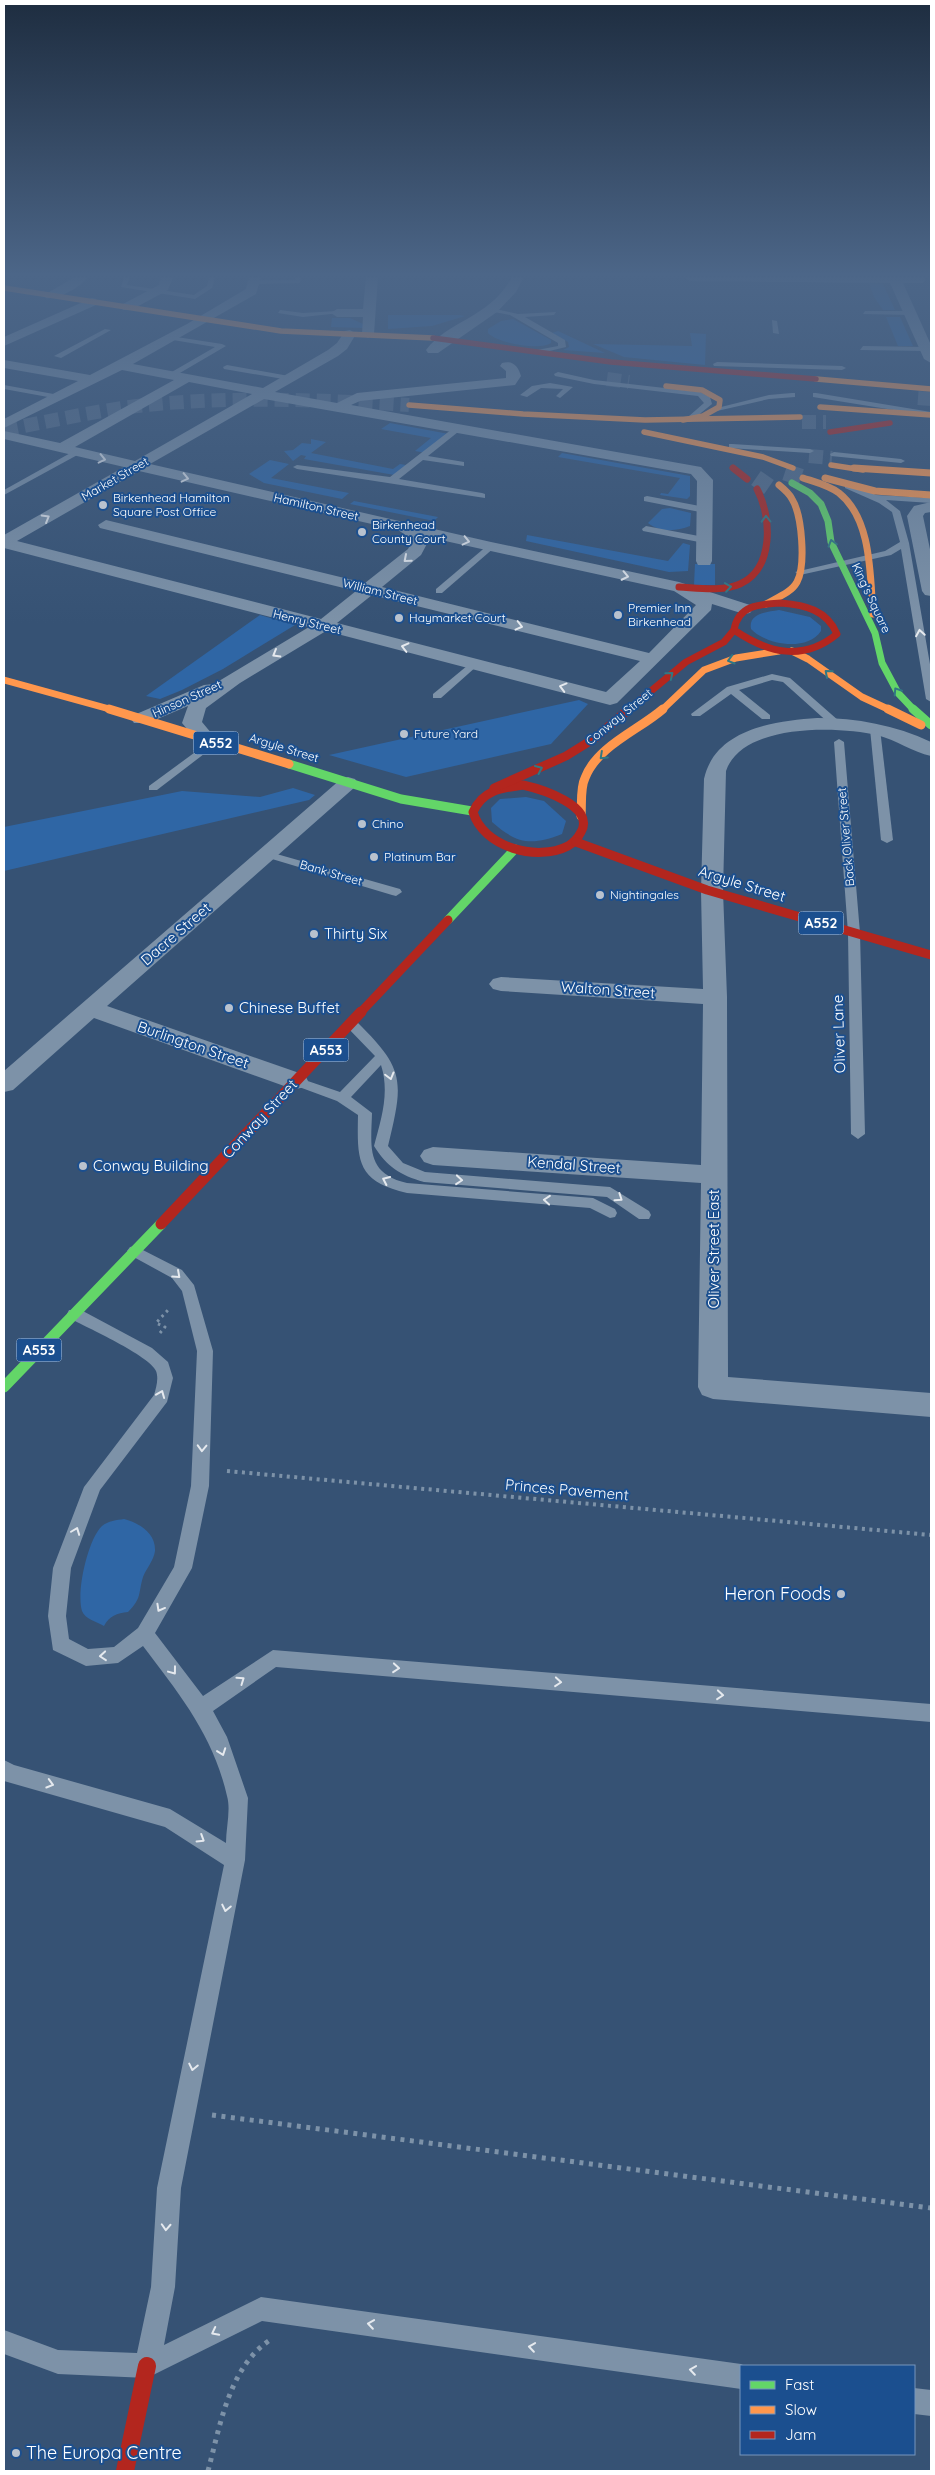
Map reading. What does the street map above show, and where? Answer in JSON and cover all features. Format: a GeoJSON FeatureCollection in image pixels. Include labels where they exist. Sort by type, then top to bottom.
{"type":"FeatureCollection","features":[{"type":"Feature","properties":{"kind":"main road"},"geometry":{"type":"LineString","coordinates":[[687,419],[717,409],[721,404],[720,400],[706,392]]}},
{"type":"Feature","properties":{"kind":"main road"},"geometry":{"type":"LineString","coordinates":[[856,392],[918,398]]}},
{"type":"Feature","properties":{"kind":"main road"},"geometry":{"type":"LineString","coordinates":[[408,405],[524,414],[687,419],[801,417],[772,408],[687,419]]}},
{"type":"Feature","properties":{"kind":"main road"},"geometry":{"type":"LineString","coordinates":[[524,414],[638,431],[690,443],[766,454],[800,462]]}},
{"type":"Feature","properties":{"kind":"main road"},"geometry":{"type":"LineString","coordinates":[[931,415],[825,419],[931,415]]}},
{"type":"Feature","properties":{"kind":"main road"},"geometry":{"type":"LineString","coordinates":[[687,419],[764,429]]}},
{"type":"Feature","properties":{"kind":"main road"},"geometry":{"type":"LineString","coordinates":[[673,439],[755,461],[800,462]]}},
{"type":"Feature","properties":{"kind":"main road"},"geometry":{"type":"LineString","coordinates":[[690,443],[732,446],[800,462]]}},
{"type":"Feature","properties":{"kind":"main road"},"geometry":{"type":"LineString","coordinates":[[690,443],[725,464],[752,474]]}},
{"type":"Feature","properties":{"kind":"main road"},"geometry":{"type":"LineString","coordinates":[[679,588],[733,587],[753,580],[758,573],[767,550],[766,506],[752,474],[690,443]]}},
{"type":"Feature","properties":{"kind":"main road"},"geometry":{"type":"LineString","coordinates":[[817,469],[901,461],[931,462]]}},
{"type":"Feature","properties":{"kind":"main road"},"geometry":{"type":"LineString","coordinates":[[817,469],[931,473]]}},
{"type":"Feature","properties":{"kind":"main road"},"geometry":{"type":"LineString","coordinates":[[817,469],[895,482],[931,485]]}},
{"type":"Feature","properties":{"kind":"main road"},"geometry":{"type":"LineString","coordinates":[[817,469],[848,486],[875,491],[931,495]]}},
{"type":"Feature","properties":{"kind":"main road"},"geometry":{"type":"LineString","coordinates":[[817,469],[851,506],[858,518],[866,559],[875,633]]}},
{"type":"Feature","properties":{"kind":"main road","name":"King's Square"},"geometry":{"type":"LineString","coordinates":[[817,469],[810,493],[821,504],[828,521],[831,542],[839,562],[875,633],[882,663],[898,693],[915,712],[931,725]]}},
{"type":"Feature","properties":{"kind":"main road"},"geometry":{"type":"LineString","coordinates":[[766,604],[792,587],[800,572],[802,560],[798,534],[774,486]]}},
{"type":"Feature","properties":{"kind":"main road"},"geometry":{"type":"LineString","coordinates":[[766,604],[794,604],[809,608],[831,619],[836,626],[837,634],[825,645],[792,651],[779,651],[752,644],[734,630],[732,622],[744,609],[766,604]]}},
{"type":"Feature","properties":{"kind":"main road","name":"Conway Street"},"geometry":{"type":"LineString","coordinates":[[494,788],[566,756],[595,738],[686,662],[724,642],[734,630]]}},
{"type":"Feature","properties":{"kind":"main road","name":"Conway Street"},"geometry":{"type":"LineString","coordinates":[[581,816],[582,784],[590,768],[612,747],[661,711],[696,677],[712,666],[736,658],[779,651]]}},
{"type":"Feature","properties":{"kind":"main road"},"geometry":{"type":"LineString","coordinates":[[792,651],[816,663],[842,685],[874,704],[931,730]]}},
{"type":"Feature","properties":{"kind":"main road","name":"Argyle Street"},"geometry":{"type":"LineString","coordinates":[[4,680],[141,719],[402,799],[472,811]]}},
{"type":"Feature","properties":{"kind":"main road"},"geometry":{"type":"LineString","coordinates":[[523,785],[540,788],[572,804],[581,816],[583,827],[581,835],[576,842],[553,850],[535,852],[499,844],[488,837],[474,821],[472,811],[474,802],[481,794],[494,788],[523,785]]}},
{"type":"Feature","properties":{"kind":"main road","name":"Argyle Street"},"geometry":{"type":"LineString","coordinates":[[576,842],[608,856],[712,891],[931,955]]}},
{"type":"Feature","properties":{"kind":"main road","name":"Conway Street"},"geometry":{"type":"LineString","coordinates":[[4,1386],[135,1251],[515,849]]}},
{"type":"Feature","properties":{"kind":"main road"},"geometry":{"type":"LineString","coordinates":[[124,2471],[147,2366]]}},
{"type":"Feature","properties":{"kind":"street"},"geometry":{"type":"LineString","coordinates":[[4,424],[68,392]]}},
{"type":"Feature","properties":{"kind":"street"},"geometry":{"type":"LineString","coordinates":[[61,449],[154,392]]}},
{"type":"Feature","properties":{"kind":"street"},"geometry":{"type":"LineString","coordinates":[[337,407],[358,397],[415,392]]}},
{"type":"Feature","properties":{"kind":"street"},"geometry":{"type":"LineString","coordinates":[[263,393],[696,470],[705,480],[704,561]]}},
{"type":"Feature","properties":{"kind":"street","name":"Market Street"},"geometry":{"type":"LineString","coordinates":[[4,542],[263,393]]}},
{"type":"Feature","properties":{"kind":"street","name":"Hamilton Street"},"geometry":{"type":"LineString","coordinates":[[4,435],[137,467],[679,588],[744,609]]}},
{"type":"Feature","properties":{"kind":"street"},"geometry":{"type":"LineString","coordinates":[[928,506],[915,516],[931,591]]}},
{"type":"Feature","properties":{"kind":"street","name":"William Street"},"geometry":{"type":"LineString","coordinates":[[106,525],[654,660]]}},
{"type":"Feature","properties":{"kind":"street","name":"Hinson Street"},"geometry":{"type":"LineString","coordinates":[[210,741],[192,723],[194,712],[202,702],[233,679],[323,626],[415,552],[421,540],[418,535],[402,526]]}},
{"type":"Feature","properties":{"kind":"street","name":"Henry Street"},"geometry":{"type":"LineString","coordinates":[[4,542],[610,699]]}},
{"type":"Feature","properties":{"kind":"street","name":"Conway Street"},"geometry":{"type":"LineString","coordinates":[[610,699],[654,660],[704,606],[702,602],[679,588]]}},
{"type":"Feature","properties":{"kind":"street","name":"Hinson Street"},"geometry":{"type":"LineString","coordinates":[[141,719],[233,679]]}},
{"type":"Feature","properties":{"kind":"street","name":"Oliver Street East"},"geometry":{"type":"LineString","coordinates":[[931,750],[913,740],[875,729],[836,733],[769,732],[746,739],[729,750],[718,764],[714,779],[712,891],[715,997],[713,1388],[931,1405]]}},
{"type":"Feature","properties":{"kind":"street","name":"Dacre Street"},"geometry":{"type":"LineString","coordinates":[[4,1084],[266,854],[341,780]]}},
{"type":"Feature","properties":{"kind":"street","name":"Walton Street"},"geometry":{"type":"LineString","coordinates":[[501,984],[715,997]]}},
{"type":"Feature","properties":{"kind":"street","name":"Burlington Street"},"geometry":{"type":"LineString","coordinates":[[91,1009],[296,1081]]}},
{"type":"Feature","properties":{"kind":"street","name":"Kendal Street"},"geometry":{"type":"LineString","coordinates":[[433,1156],[714,1175]]}},
{"type":"Feature","properties":{"kind":"lane"},"geometry":{"type":"LineString","coordinates":[[34,392],[59,397]]}},
{"type":"Feature","properties":{"kind":"lane"},"geometry":{"type":"LineString","coordinates":[[560,396],[564,392]]}},
{"type":"Feature","properties":{"kind":"lane"},"geometry":{"type":"LineString","coordinates":[[687,392],[700,394],[707,399],[708,404],[687,419]]}},
{"type":"Feature","properties":{"kind":"lane"},"geometry":{"type":"LineString","coordinates":[[717,409],[769,397],[792,395]]}},
{"type":"Feature","properties":{"kind":"lane"},"geometry":{"type":"LineString","coordinates":[[816,395],[931,415]]}},
{"type":"Feature","properties":{"kind":"lane"},"geometry":{"type":"LineString","coordinates":[[392,480],[459,428]]}},
{"type":"Feature","properties":{"kind":"lane"},"geometry":{"type":"LineString","coordinates":[[732,446],[800,462]]}},
{"type":"Feature","properties":{"kind":"lane"},"geometry":{"type":"LineString","coordinates":[[4,493],[77,453]]}},
{"type":"Feature","properties":{"kind":"lane"},"geometry":{"type":"LineString","coordinates":[[421,457],[461,464]]}},
{"type":"Feature","properties":{"kind":"lane"},"geometry":{"type":"LineString","coordinates":[[297,467],[392,480],[482,496]]}},
{"type":"Feature","properties":{"kind":"lane"},"geometry":{"type":"LineString","coordinates":[[848,486],[896,511],[905,543],[931,699]]}},
{"type":"Feature","properties":{"kind":"lane"},"geometry":{"type":"LineString","coordinates":[[872,497],[928,506]]}},
{"type":"Feature","properties":{"kind":"lane"},"geometry":{"type":"LineString","coordinates":[[647,499],[705,510]]}},
{"type":"Feature","properties":{"kind":"lane"},"geometry":{"type":"LineString","coordinates":[[646,529],[704,540]]}},
{"type":"Feature","properties":{"kind":"lane"},"geometry":{"type":"LineString","coordinates":[[800,572],[839,562],[866,559],[888,553],[905,543]]}},
{"type":"Feature","properties":{"kind":"lane"},"geometry":{"type":"LineString","coordinates":[[439,591],[491,547]]}},
{"type":"Feature","properties":{"kind":"lane"},"geometry":{"type":"LineString","coordinates":[[437,696],[473,664]]}},
{"type":"Feature","properties":{"kind":"lane"},"geometry":{"type":"LineString","coordinates":[[696,714],[730,689],[772,677],[779,677],[786,680],[836,733]]}},
{"type":"Feature","properties":{"kind":"lane"},"geometry":{"type":"LineString","coordinates":[[730,689],[766,717]]}},
{"type":"Feature","properties":{"kind":"lane"},"geometry":{"type":"LineString","coordinates":[[875,729],[887,840]]}},
{"type":"Feature","properties":{"kind":"lane","name":"Back Oliver Street"},"geometry":{"type":"LineString","coordinates":[[836,733],[854,933]]}},
{"type":"Feature","properties":{"kind":"lane"},"geometry":{"type":"LineString","coordinates":[[153,788],[210,741]]}},
{"type":"Feature","properties":{"kind":"lane","name":"Bank Street"},"geometry":{"type":"LineString","coordinates":[[266,854],[396,892]]}},
{"type":"Feature","properties":{"kind":"lane","name":"Oliver Lane"},"geometry":{"type":"LineString","coordinates":[[854,933],[858,1134]]}},
{"type":"Feature","properties":{"kind":"lane"},"geometry":{"type":"LineString","coordinates":[[351,1024],[382,1056],[392,1077],[392,1100],[381,1146],[399,1169],[424,1177],[610,1192],[644,1215]]}},
{"type":"Feature","properties":{"kind":"lane"},"geometry":{"type":"LineString","coordinates":[[342,1098],[382,1056]]}},
{"type":"Feature","properties":{"kind":"lane"},"geometry":{"type":"LineString","coordinates":[[296,1081],[342,1098],[365,1113],[364,1156],[370,1168],[381,1180],[407,1188],[593,1203],[610,1213]]}},
{"type":"Feature","properties":{"kind":"lane"},"geometry":{"type":"LineString","coordinates":[[75,1314],[142,1351],[162,1366],[166,1380],[161,1397],[93,1487],[62,1568],[57,1616],[60,1644],[86,1658],[118,1655],[145,1634],[182,1568],[200,1486],[205,1350],[189,1289],[177,1274],[135,1251]]}},
{"type":"Feature","properties":{"kind":"lane"},"geometry":{"type":"LineString","coordinates":[[145,1634],[201,1708],[217,1737],[238,1798],[235,1860],[169,2188],[163,2287],[147,2366]]}},
{"type":"Feature","properties":{"kind":"lane"},"geometry":{"type":"LineString","coordinates":[[201,1708],[273,1658],[931,1713]]}},
{"type":"Feature","properties":{"kind":"lane"},"geometry":{"type":"LineString","coordinates":[[4,1769],[8,1773],[170,1819],[235,1860]]}},
{"type":"Feature","properties":{"kind":"lane"},"geometry":{"type":"LineString","coordinates":[[4,2342],[58,2362],[147,2366],[261,2309],[740,2377]]}},
{"type":"Feature","properties":{"kind":"lane"},"geometry":{"type":"LineString","coordinates":[[915,2401],[931,2404]]}},
{"type":"Feature","properties":{"kind":"path"},"geometry":{"type":"LineString","coordinates":[[142,1351],[165,1327],[156,1323],[189,1289]]}},
{"type":"Feature","properties":{"kind":"path","name":"Princes Pavement"},"geometry":{"type":"LineString","coordinates":[[202,1468],[931,1535]]}},
{"type":"Feature","properties":{"kind":"path"},"geometry":{"type":"LineString","coordinates":[[234,2118],[931,2208]]}},
{"type":"Feature","properties":{"kind":"path"},"geometry":{"type":"LineString","coordinates":[[208,2471],[228,2397],[255,2350],[310,2316]]}},
{"type":"Feature","properties":{"kind":"shaded area"},"geometry":{"type":"Polygon","coordinates":[[[390,423],[449,434],[426,453],[415,451],[431,438],[381,429],[390,423]]]}},
{"type":"Feature","properties":{"kind":"shaded area"},"geometry":{"type":"Polygon","coordinates":[[[311,439],[326,442],[311,453],[393,469],[400,464],[412,466],[400,476],[304,459],[306,456],[301,455],[293,461],[284,451],[293,450],[302,443],[311,444],[311,439]]]}},
{"type":"Feature","properties":{"kind":"shaded area"},"geometry":{"type":"Polygon","coordinates":[[[562,453],[690,476],[690,496],[687,499],[660,495],[661,493],[668,494],[680,478],[558,457],[562,453]]]}},
{"type":"Feature","properties":{"kind":"shaded area"},"geometry":{"type":"Polygon","coordinates":[[[270,460],[289,464],[271,478],[349,493],[342,499],[264,483],[249,474],[270,460]]]}},
{"type":"Feature","properties":{"kind":"shaded area"},"geometry":{"type":"Polygon","coordinates":[[[354,501],[438,517],[434,521],[350,504],[354,501]]]}},
{"type":"Feature","properties":{"kind":"shaded area"},"geometry":{"type":"Polygon","coordinates":[[[670,508],[691,513],[690,526],[680,529],[663,530],[648,523],[662,509],[670,508]]]}},
{"type":"Feature","properties":{"kind":"shaded area"},"geometry":{"type":"Polygon","coordinates":[[[527,535],[668,561],[683,543],[690,545],[688,571],[669,572],[526,541],[527,535]]]}},
{"type":"Feature","properties":{"kind":"shaded area"},"geometry":{"type":"Polygon","coordinates":[[[695,564],[715,564],[715,585],[694,585],[695,564]]]}},
{"type":"Feature","properties":{"kind":"shaded area"},"geometry":{"type":"Polygon","coordinates":[[[779,610],[810,617],[821,626],[821,631],[815,638],[806,642],[786,644],[766,639],[751,629],[752,620],[755,616],[779,610]]]}},
{"type":"Feature","properties":{"kind":"shaded area"},"geometry":{"type":"Polygon","coordinates":[[[260,615],[295,625],[223,669],[182,690],[160,699],[146,696],[260,615]]]}},
{"type":"Feature","properties":{"kind":"shaded area"},"geometry":{"type":"Polygon","coordinates":[[[579,700],[588,704],[551,744],[406,777],[329,755],[579,700]]]}},
{"type":"Feature","properties":{"kind":"shaded area"},"geometry":{"type":"Polygon","coordinates":[[[293,788],[315,795],[309,800],[4,871],[4,827],[182,791],[260,797],[293,788]]]}},
{"type":"Feature","properties":{"kind":"shaded area"},"geometry":{"type":"Polygon","coordinates":[[[526,797],[544,801],[566,821],[562,834],[542,840],[525,841],[509,835],[492,822],[491,808],[500,799],[526,797]]]}},
{"type":"Feature","properties":{"kind":"shaded area"},"geometry":{"type":"Polygon","coordinates":[[[124,1519],[141,1526],[150,1534],[155,1545],[155,1551],[143,1577],[136,1603],[128,1612],[111,1617],[104,1626],[88,1618],[82,1611],[81,1592],[84,1566],[92,1542],[102,1526],[124,1519]]]}},
{"type":"Feature","properties":{"kind":"tunnel"},"geometry":{"type":"LineString","coordinates":[[918,398],[931,399]]}},
{"type":"Feature","properties":{"kind":"tunnel"},"geometry":{"type":"LineString","coordinates":[[4,430],[111,410],[179,402],[278,400],[409,405]]}},
{"type":"Feature","properties":{"kind":"tunnel"},"geometry":{"type":"LineString","coordinates":[[802,422],[826,422]]}},
{"type":"Feature","properties":{"kind":"tunnel"},"geometry":{"type":"LineString","coordinates":[[809,456],[832,458]]}},
{"type":"Feature","properties":{"kind":"tunnel"},"geometry":{"type":"LineString","coordinates":[[785,472],[803,478]]}},
{"type":"Feature","properties":{"kind":"tunnel"},"geometry":{"type":"LineString","coordinates":[[756,478],[769,487]]}},
{"type":"Feature","properties":{"kind":"traffic: fast"},"geometry":{"type":"LineString","coordinates":[[792,483],[810,493],[821,504],[828,521],[831,542],[875,633],[882,663],[898,693],[915,712],[931,725]]}},
{"type":"Feature","properties":{"kind":"traffic: fast"},"geometry":{"type":"LineString","coordinates":[[289,764],[401,799],[472,811]]}},
{"type":"Feature","properties":{"kind":"traffic: fast"},"geometry":{"type":"LineString","coordinates":[[448,920],[515,849]]}},
{"type":"Feature","properties":{"kind":"traffic: fast"},"geometry":{"type":"LineString","coordinates":[[4,1387],[161,1224]]}},
{"type":"Feature","properties":{"kind":"traffic: slow"},"geometry":{"type":"LineString","coordinates":[[683,420],[703,416],[719,407],[720,400],[706,392]]}},
{"type":"Feature","properties":{"kind":"traffic: slow"},"geometry":{"type":"LineString","coordinates":[[409,405],[523,414],[645,420],[800,417]]}},
{"type":"Feature","properties":{"kind":"traffic: slow"},"geometry":{"type":"LineString","coordinates":[[820,407],[931,415]]}},
{"type":"Feature","properties":{"kind":"traffic: slow"},"geometry":{"type":"LineString","coordinates":[[644,432],[763,457],[793,468]]}},
{"type":"Feature","properties":{"kind":"traffic: slow"},"geometry":{"type":"LineString","coordinates":[[831,465],[866,470],[931,473]]}},
{"type":"Feature","properties":{"kind":"traffic: slow"},"geometry":{"type":"LineString","coordinates":[[803,478],[829,487],[842,496],[859,521],[867,552],[873,614]]}},
{"type":"Feature","properties":{"kind":"traffic: slow"},"geometry":{"type":"LineString","coordinates":[[825,478],[875,491],[931,495]]}},
{"type":"Feature","properties":{"kind":"traffic: slow"},"geometry":{"type":"LineString","coordinates":[[766,604],[791,589],[800,575],[802,554],[796,510],[788,492],[779,485]]}},
{"type":"Feature","properties":{"kind":"traffic: slow"},"geometry":{"type":"LineString","coordinates":[[581,816],[584,779],[590,768],[605,752],[661,711],[704,670],[736,658],[779,651]]}},
{"type":"Feature","properties":{"kind":"traffic: slow"},"geometry":{"type":"LineString","coordinates":[[792,651],[808,659],[862,697],[921,725]]}},
{"type":"Feature","properties":{"kind":"traffic: slow"},"geometry":{"type":"LineString","coordinates":[[4,680],[115,711],[289,764]]}},
{"type":"Feature","properties":{"kind":"traffic: jam"},"geometry":{"type":"LineString","coordinates":[[830,432],[890,423]]}},
{"type":"Feature","properties":{"kind":"traffic: jam"},"geometry":{"type":"LineString","coordinates":[[733,468],[747,479]]}},
{"type":"Feature","properties":{"kind":"traffic: jam"},"geometry":{"type":"LineString","coordinates":[[679,587],[726,588],[739,585],[750,579],[758,570],[764,556],[767,519],[757,489]]}},
{"type":"Feature","properties":{"kind":"traffic: jam"},"geometry":{"type":"LineString","coordinates":[[781,603],[815,610],[829,619],[837,634],[826,643],[800,652],[772,649],[758,644],[734,630],[735,622],[744,611],[757,605],[781,603]]}},
{"type":"Feature","properties":{"kind":"traffic: jam"},"geometry":{"type":"LineString","coordinates":[[494,788],[566,756],[595,738],[686,662],[724,642],[734,630]]}},
{"type":"Feature","properties":{"kind":"traffic: jam"},"geometry":{"type":"LineString","coordinates":[[523,785],[555,795],[577,809],[583,818],[584,828],[578,838],[568,846],[541,852],[526,851],[512,847],[498,842],[487,835],[478,826],[473,812],[481,798],[499,789],[523,785]]}},
{"type":"Feature","properties":{"kind":"traffic: jam"},"geometry":{"type":"LineString","coordinates":[[576,842],[707,890],[931,955]]}},
{"type":"Feature","properties":{"kind":"traffic: jam"},"geometry":{"type":"LineString","coordinates":[[161,1224],[448,920]]}},
{"type":"Feature","properties":{"kind":"traffic: jam"},"geometry":{"type":"LineString","coordinates":[[125,2471],[147,2366]]}},
{"type":"Feature","properties":{"kind":"place","name":"Birkenhead Hamilton Square Post Office"},"geometry":{"type":"Point","coordinates":[103,505]}},
{"type":"Feature","properties":{"kind":"place","name":"Birkenhead County Court"},"geometry":{"type":"Point","coordinates":[362,532]}},
{"type":"Feature","properties":{"kind":"place","name":"Premier Inn Birkenhead"},"geometry":{"type":"Point","coordinates":[618,615]}},
{"type":"Feature","properties":{"kind":"place","name":"Haymarket Court"},"geometry":{"type":"Point","coordinates":[399,618]}},
{"type":"Feature","properties":{"kind":"place","name":"Future Yard"},"geometry":{"type":"Point","coordinates":[404,734]}},
{"type":"Feature","properties":{"kind":"place","name":"Chino"},"geometry":{"type":"Point","coordinates":[362,824]}},
{"type":"Feature","properties":{"kind":"place","name":"Platinum Bar"},"geometry":{"type":"Point","coordinates":[374,857]}},
{"type":"Feature","properties":{"kind":"place","name":"Nightingales"},"geometry":{"type":"Point","coordinates":[600,895]}},
{"type":"Feature","properties":{"kind":"place","name":"Thirty Six"},"geometry":{"type":"Point","coordinates":[314,934]}},
{"type":"Feature","properties":{"kind":"place","name":"Chinese Buffet"},"geometry":{"type":"Point","coordinates":[229,1008]}},
{"type":"Feature","properties":{"kind":"place","name":"Conway Building"},"geometry":{"type":"Point","coordinates":[83,1166]}},
{"type":"Feature","properties":{"kind":"place","name":"Heron Foods"},"geometry":{"type":"Point","coordinates":[841,1594]}},
{"type":"Feature","properties":{"kind":"place","name":"The Europa Centre"},"geometry":{"type":"Point","coordinates":[16,2453]}}]}
